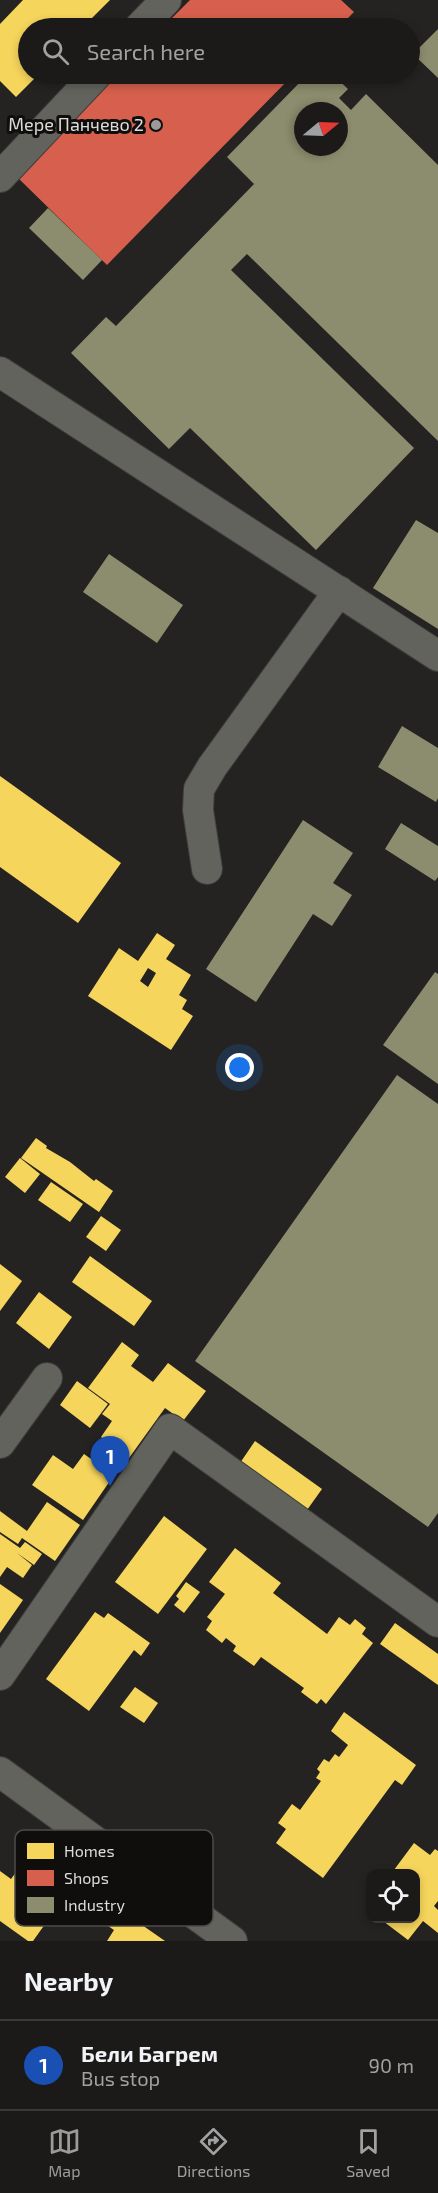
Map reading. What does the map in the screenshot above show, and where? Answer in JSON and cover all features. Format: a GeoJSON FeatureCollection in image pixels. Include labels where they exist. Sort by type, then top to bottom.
{"type":"FeatureCollection","features":[{"type":"Feature","properties":{"kind":"street"},"geometry":{"type":"LineString","coordinates":[[149,18],[166,0]]}},
{"type":"Feature","properties":{"kind":"street"},"geometry":{"type":"LineString","coordinates":[[0,177],[88,84]]}},
{"type":"Feature","properties":{"kind":"street"},"geometry":{"type":"LineString","coordinates":[[0,372],[438,656]]}},
{"type":"Feature","properties":{"kind":"street"},"geometry":{"type":"LineString","coordinates":[[207,869],[198,810],[199,789],[212,766],[339,591]]}},
{"type":"Feature","properties":{"kind":"street"},"geometry":{"type":"LineString","coordinates":[[0,1443],[47,1378]]}},
{"type":"Feature","properties":{"kind":"street"},"geometry":{"type":"LineString","coordinates":[[0,1675],[170,1429],[438,1622]]}},
{"type":"Feature","properties":{"kind":"street"},"geometry":{"type":"LineString","coordinates":[[0,1772],[80,1830]]}},
{"type":"Feature","properties":{"kind":"street"},"geometry":{"type":"LineString","coordinates":[[211,1926],[232,1941]]}},
{"type":"Feature","properties":{"kind":"building: Homes"},"geometry":{"type":"Polygon","coordinates":[[[23,0],[110,0],[92,18],[18,18],[18,84],[29,84],[16,97],[0,81],[0,24],[23,0]]]}},
{"type":"Feature","properties":{"kind":"building: Homes"},"geometry":{"type":"Polygon","coordinates":[[[0,776],[121,863],[78,923],[0,867],[0,776]]]}},
{"type":"Feature","properties":{"kind":"building: Homes"},"geometry":{"type":"Polygon","coordinates":[[[157,933],[175,945],[166,959],[191,975],[179,995],[187,1000],[182,1009],[193,1016],[171,1050],[88,996],[119,948],[138,961],[157,933]],[[148,968],[140,981],[148,987],[156,973],[148,968]]]}},
{"type":"Feature","properties":{"kind":"building: Homes"},"geometry":{"type":"Polygon","coordinates":[[[36,1138],[47,1146],[46,1148],[70,1162],[94,1181],[96,1179],[113,1191],[99,1212],[21,1158],[36,1138]]]}},
{"type":"Feature","properties":{"kind":"building: Homes"},"geometry":{"type":"Polygon","coordinates":[[[20,1158],[40,1174],[25,1193],[5,1177],[20,1158]]]}},
{"type":"Feature","properties":{"kind":"building: Homes"},"geometry":{"type":"Polygon","coordinates":[[[51,1182],[83,1204],[70,1222],[38,1200],[51,1182]]]}},
{"type":"Feature","properties":{"kind":"building: Homes"},"geometry":{"type":"Polygon","coordinates":[[[101,1216],[121,1230],[106,1251],[86,1237],[101,1216]]]}},
{"type":"Feature","properties":{"kind":"building: Homes"},"geometry":{"type":"Polygon","coordinates":[[[90,1256],[152,1301],[134,1326],[72,1282],[90,1256]]]}},
{"type":"Feature","properties":{"kind":"building: Homes"},"geometry":{"type":"Polygon","coordinates":[[[0,1264],[22,1281],[0,1311],[0,1264]]]}},
{"type":"Feature","properties":{"kind":"building: Homes"},"geometry":{"type":"Polygon","coordinates":[[[39,1292],[72,1317],[49,1349],[16,1323],[39,1292]]]}},
{"type":"Feature","properties":{"kind":"building: Homes"},"geometry":{"type":"Polygon","coordinates":[[[122,1342],[139,1355],[131,1366],[153,1382],[168,1363],[206,1391],[183,1421],[165,1408],[129,1458],[101,1437],[112,1421],[102,1414],[110,1404],[88,1388],[122,1342]]]}},
{"type":"Feature","properties":{"kind":"building: Homes"},"geometry":{"type":"Polygon","coordinates":[[[77,1381],[108,1404],[90,1428],[60,1405],[77,1381]]]}},
{"type":"Feature","properties":{"kind":"building: Homes"},"geometry":{"type":"Polygon","coordinates":[[[255,1441],[322,1489],[307,1510],[240,1463],[255,1441]]]}},
{"type":"Feature","properties":{"kind":"building: Homes"},"geometry":{"type":"Polygon","coordinates":[[[84,1454],[114,1475],[83,1520],[32,1485],[53,1455],[73,1469],[84,1454]]]}},
{"type":"Feature","properties":{"kind":"building: Homes"},"geometry":{"type":"Polygon","coordinates":[[[47,1502],[80,1525],[55,1561],[22,1538],[18,1544],[0,1532],[0,1511],[27,1531],[47,1502]]]}},
{"type":"Feature","properties":{"kind":"building: Homes"},"geometry":{"type":"Polygon","coordinates":[[[164,1516],[207,1549],[158,1614],[115,1582],[164,1516]]]}},
{"type":"Feature","properties":{"kind":"building: Homes"},"geometry":{"type":"Polygon","coordinates":[[[0,1534],[20,1548],[25,1542],[42,1554],[34,1565],[17,1553],[32,1565],[23,1578],[7,1567],[0,1577],[0,1534]]]}},
{"type":"Feature","properties":{"kind":"building: Homes"},"geometry":{"type":"Polygon","coordinates":[[[235,1548],[281,1583],[273,1593],[327,1634],[339,1617],[350,1625],[355,1619],[366,1628],[362,1634],[373,1643],[326,1704],[321,1699],[317,1704],[301,1692],[304,1688],[261,1657],[254,1666],[233,1651],[236,1646],[226,1638],[222,1643],[206,1630],[212,1621],[207,1617],[225,1594],[209,1582],[235,1548]]]}},
{"type":"Feature","properties":{"kind":"building: Homes"},"geometry":{"type":"Polygon","coordinates":[[[186,1582],[200,1592],[184,1613],[174,1605],[179,1599],[176,1596],[186,1582]]]}},
{"type":"Feature","properties":{"kind":"building: Homes"},"geometry":{"type":"Polygon","coordinates":[[[0,1584],[23,1600],[0,1633],[0,1584]]]}},
{"type":"Feature","properties":{"kind":"building: Homes"},"geometry":{"type":"Polygon","coordinates":[[[95,1612],[104,1618],[108,1613],[150,1643],[141,1656],[134,1650],[89,1711],[46,1679],[95,1612]]]}},
{"type":"Feature","properties":{"kind":"building: Homes"},"geometry":{"type":"Polygon","coordinates":[[[395,1623],[438,1654],[438,1685],[380,1644],[395,1623]]]}},
{"type":"Feature","properties":{"kind":"building: Homes"},"geometry":{"type":"Polygon","coordinates":[[[135,1687],[158,1703],[144,1723],[120,1707],[135,1687]]]}},
{"type":"Feature","properties":{"kind":"building: Homes"},"geometry":{"type":"Polygon","coordinates":[[[344,1712],[416,1765],[402,1785],[395,1780],[323,1878],[276,1843],[286,1829],[278,1823],[292,1804],[300,1810],[321,1781],[316,1778],[320,1772],[317,1769],[324,1759],[329,1762],[335,1754],[339,1757],[348,1745],[331,1731],[344,1712]]]}},
{"type":"Feature","properties":{"kind":"building: Homes"},"geometry":{"type":"Polygon","coordinates":[[[414,1843],[430,1855],[435,1849],[438,1851],[438,1901],[434,1906],[438,1910],[438,1933],[423,1921],[408,1940],[386,1923],[420,1923],[420,1869],[395,1869],[414,1843]]]}},
{"type":"Feature","properties":{"kind":"building: Homes"},"geometry":{"type":"Polygon","coordinates":[[[0,1871],[11,1879],[15,1874],[15,1926],[44,1926],[33,1941],[28,1941],[0,1921],[0,1871]]]}},
{"type":"Feature","properties":{"kind":"building: Homes"},"geometry":{"type":"Polygon","coordinates":[[[108,1926],[143,1926],[165,1941],[107,1941],[114,1930],[108,1926]]]}},
{"type":"Feature","properties":{"kind":"building: Shops"},"geometry":{"type":"Polygon","coordinates":[[[190,0],[341,0],[354,12],[348,18],[172,18],[190,0]]]}},
{"type":"Feature","properties":{"kind":"building: Shops","name":"Мере Панчево 2"},"geometry":{"type":"Polygon","coordinates":[[[108,84],[284,84],[107,265],[17,177],[108,84]]]}},
{"type":"Feature","properties":{"kind":"building: Industry"},"geometry":{"type":"Polygon","coordinates":[[[438,29],[438,78],[420,61],[420,47],[438,29]]]}},
{"type":"Feature","properties":{"kind":"building: Industry"},"geometry":{"type":"Polygon","coordinates":[[[298,84],[343,84],[348,89],[339,98],[343,102],[294,102],[294,156],[348,156],[348,107],[351,110],[366,94],[438,165],[438,441],[247,254],[231,270],[414,448],[316,550],[190,428],[169,449],[71,353],[106,317],[116,326],[254,184],[227,157],[298,84]]]}},
{"type":"Feature","properties":{"kind":"building: Industry"},"geometry":{"type":"Polygon","coordinates":[[[48,208],[102,260],[83,280],[29,228],[48,208]]]}},
{"type":"Feature","properties":{"kind":"building: Industry"},"geometry":{"type":"Polygon","coordinates":[[[416,520],[438,533],[438,629],[373,588],[416,520]]]}},
{"type":"Feature","properties":{"kind":"building: Industry"},"geometry":{"type":"Polygon","coordinates":[[[109,554],[183,605],[157,643],[83,592],[109,554]]]}},
{"type":"Feature","properties":{"kind":"building: Industry"},"geometry":{"type":"Polygon","coordinates":[[[402,726],[438,748],[438,798],[436,802],[378,767],[402,726]]]}},
{"type":"Feature","properties":{"kind":"building: Industry"},"geometry":{"type":"Polygon","coordinates":[[[303,820],[353,853],[333,883],[352,895],[332,926],[313,914],[256,1002],[206,969],[303,820]]]}},
{"type":"Feature","properties":{"kind":"building: Industry"},"geometry":{"type":"Polygon","coordinates":[[[401,823],[438,846],[438,877],[435,881],[385,849],[401,823]]]}},
{"type":"Feature","properties":{"kind":"building: Industry"},"geometry":{"type":"Polygon","coordinates":[[[435,972],[438,974],[438,1084],[383,1045],[435,972]]]}},
{"type":"Feature","properties":{"kind":"building: Industry"},"geometry":{"type":"Polygon","coordinates":[[[397,1075],[438,1104],[438,1513],[428,1527],[195,1361],[397,1075]]]}},
{"type":"Feature","properties":{"kind":"place","name":"Мере Панчево 2"},"geometry":{"type":"Point","coordinates":[156,125]}},
{"type":"Feature","properties":{"kind":"place","name":"Бели Багрем"},"geometry":{"type":"Point","coordinates":[110,1486]}}]}
